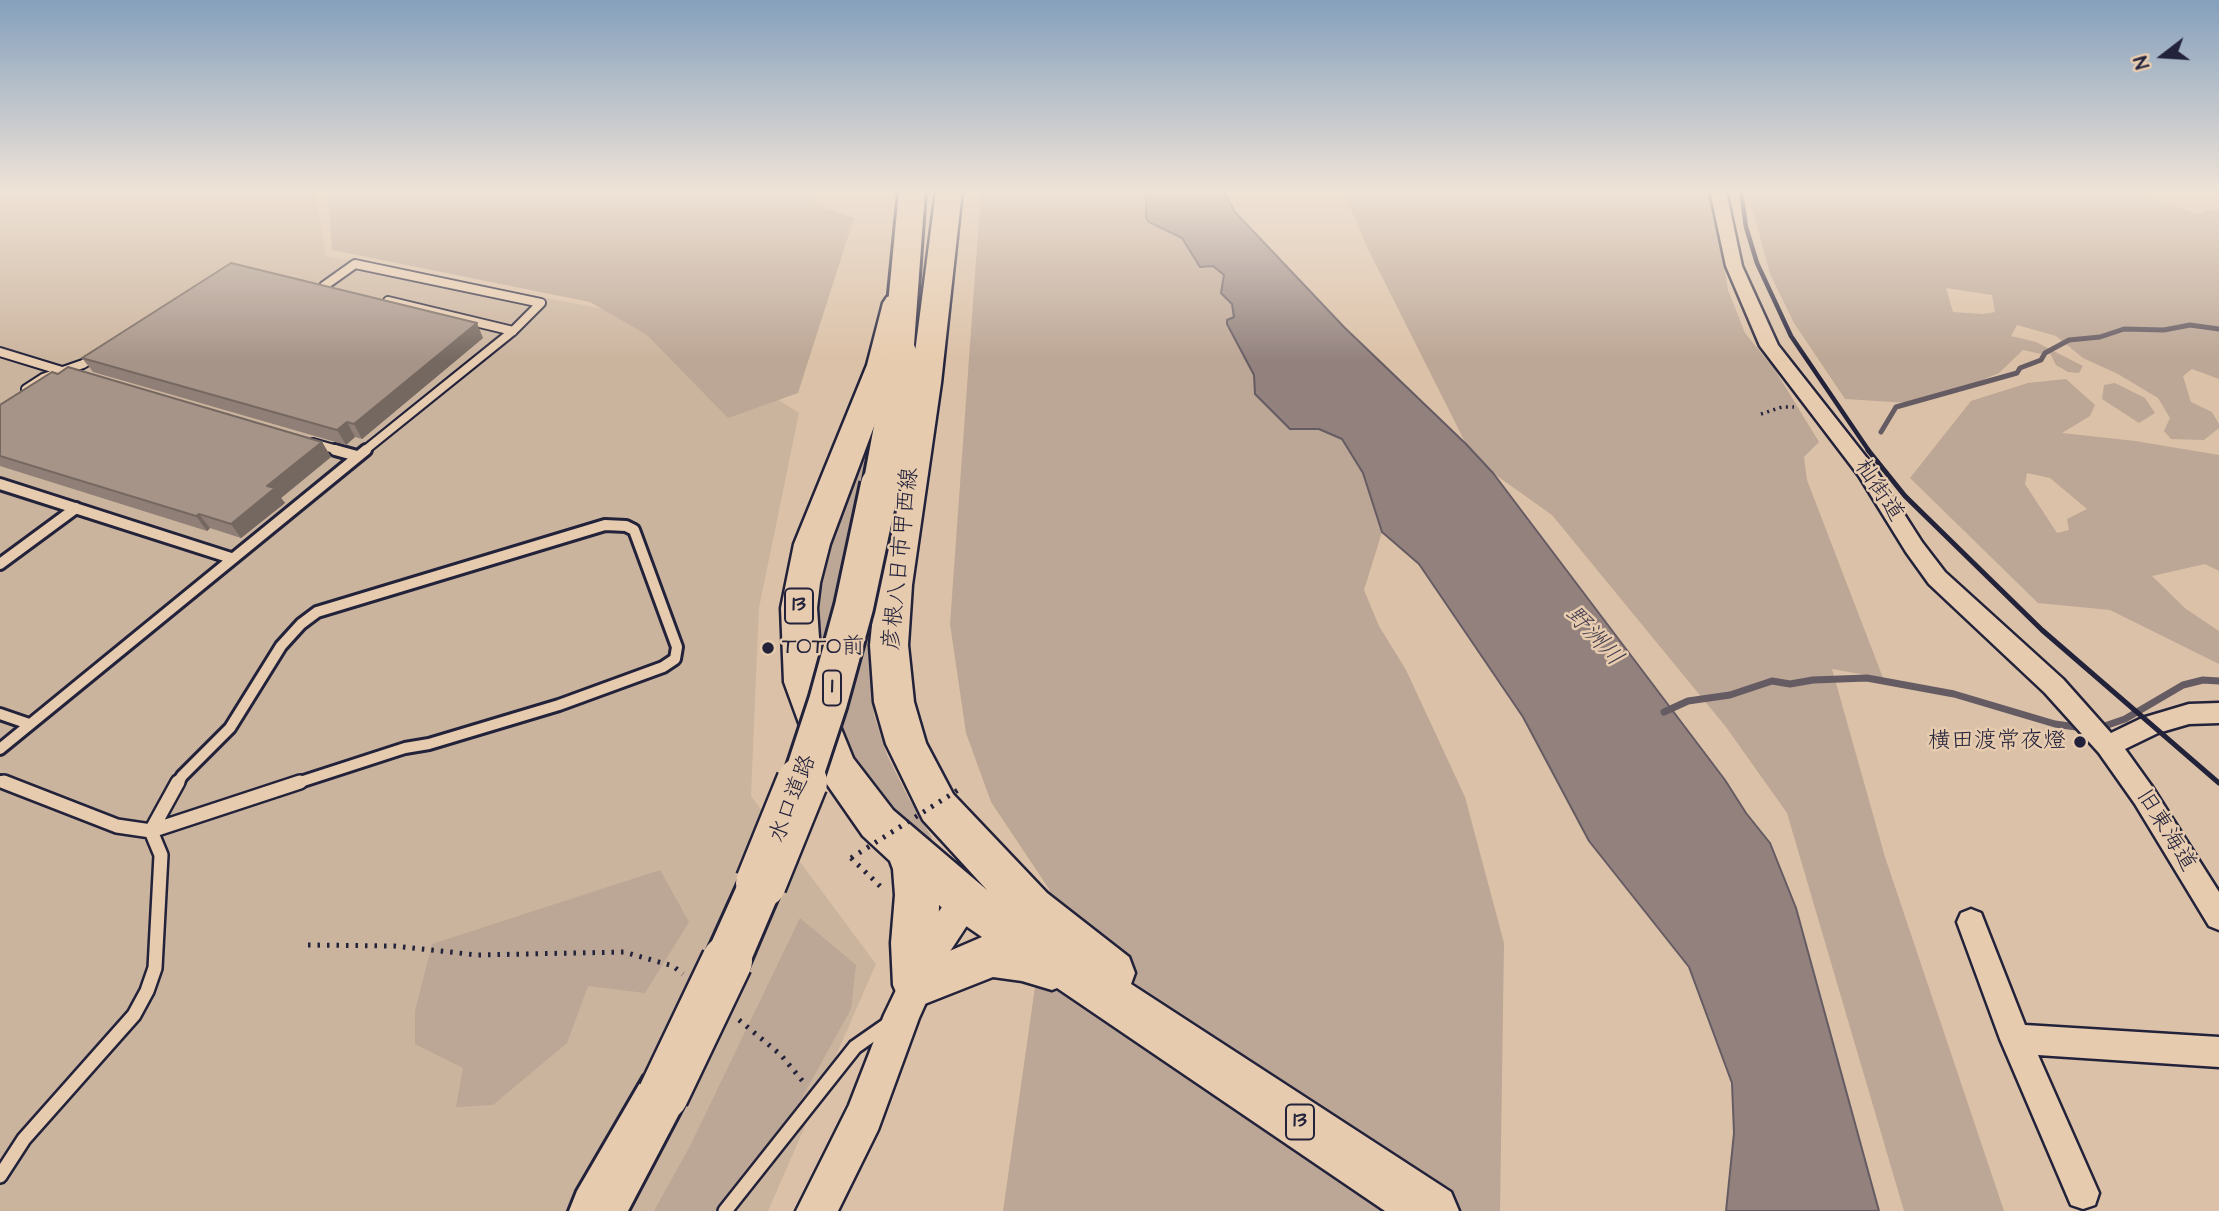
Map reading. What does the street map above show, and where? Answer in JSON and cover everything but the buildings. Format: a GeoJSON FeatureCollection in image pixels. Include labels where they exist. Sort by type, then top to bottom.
{"type":"FeatureCollection","features":[{"type":"Feature","properties":{"kind":"highway","name":"水口道路"},"geometry":{"type":"LineString","coordinates":[[903,356],[899,345],[906,248]]}},
{"type":"Feature","properties":{"kind":"highway","name":"水口道路"},"geometry":{"type":"LineString","coordinates":[[597,1211],[663,1095],[708,970],[761,883],[803,780],[854,607],[880,485],[903,356],[912,343],[925,248]]}},
{"type":"Feature","properties":{"kind":"main road","name":"彦根八日市甲西線"},"geometry":{"type":"LineString","coordinates":[[942,248],[926,383],[900,538],[889,645],[894,702],[906,744],[948,799],[1026,935],[1077,975],[1432,1211]]}},
{"type":"Feature","properties":{"kind":"main road","name":"彦根八日市甲西線"},"geometry":{"type":"LineString","coordinates":[[906,269],[900,275],[895,318],[881,365],[812,544],[799,608],[803,682],[836,767],[878,823],[966,901],[1026,935],[1117,977],[1167,1033]]}},
{"type":"Feature","properties":{"kind":"main road","name":"13"},"geometry":{"type":"LineString","coordinates":[[948,799],[952,841],[966,901]]}},
{"type":"Feature","properties":{"kind":"main road"},"geometry":{"type":"LineString","coordinates":[[908,849],[915,869],[917,895],[909,1000]]}},
{"type":"Feature","properties":{"kind":"main road","name":"13"},"geometry":{"type":"LineString","coordinates":[[909,1000],[973,961],[993,956],[1026,935]]}},
{"type":"Feature","properties":{"kind":"street","name":"杣街道"},"geometry":{"type":"LineString","coordinates":[[1730,248],[1734,266],[1752,312],[1769,346],[1867,472],[1914,547],[1937,578],[2054,686],[2099,735]]}},
{"type":"Feature","properties":{"kind":"street"},"geometry":{"type":"LineString","coordinates":[[2099,735],[2189,714],[2219,713]]}},
{"type":"Feature","properties":{"kind":"street","name":"旧東海道"},"geometry":{"type":"LineString","coordinates":[[2099,735],[2144,796],[2219,917]]}},
{"type":"Feature","properties":{"kind":"street"},"geometry":{"type":"LineString","coordinates":[[816,1211],[864,1116],[909,1000],[935,944],[966,901]]}},
{"type":"Feature","properties":{"kind":"street"},"geometry":{"type":"LineString","coordinates":[[1970,922],[2014,1039],[2082,1193]]}},
{"type":"Feature","properties":{"kind":"street"},"geometry":{"type":"LineString","coordinates":[[2014,1039],[2219,1052]]}},
{"type":"Feature","properties":{"kind":"lane"},"geometry":{"type":"LineString","coordinates":[[0,749],[231,558],[513,331],[541,303],[355,264],[324,286]]}},
{"type":"Feature","properties":{"kind":"lane"},"geometry":{"type":"LineString","coordinates":[[311,283],[337,289]]}},
{"type":"Feature","properties":{"kind":"lane"},"geometry":{"type":"LineString","coordinates":[[378,299],[513,331]]}},
{"type":"Feature","properties":{"kind":"lane"},"geometry":{"type":"LineString","coordinates":[[21,392],[43,378],[83,365],[107,350]]}},
{"type":"Feature","properties":{"kind":"lane"},"geometry":{"type":"LineString","coordinates":[[0,352],[77,375]]}},
{"type":"Feature","properties":{"kind":"lane"},"geometry":{"type":"LineString","coordinates":[[304,441],[357,456]]}},
{"type":"Feature","properties":{"kind":"lane"},"geometry":{"type":"LineString","coordinates":[[0,484],[231,558]]}},
{"type":"Feature","properties":{"kind":"lane"},"geometry":{"type":"LineString","coordinates":[[0,564],[76,509]]}},
{"type":"Feature","properties":{"kind":"lane"},"geometry":{"type":"LineString","coordinates":[[0,780],[117,826],[151,831],[405,748],[429,744],[559,705],[663,667],[675,659],[677,647],[634,530],[626,526],[605,524],[317,612],[301,624],[281,646],[230,728],[182,776],[151,831]]}},
{"type":"Feature","properties":{"kind":"lane"},"geometry":{"type":"LineString","coordinates":[[0,714],[29,724]]}},
{"type":"Feature","properties":{"kind":"lane"},"geometry":{"type":"LineString","coordinates":[[0,1176],[24,1139],[134,1014],[147,991],[155,968],[161,855],[151,831]]}},
{"type":"Feature","properties":{"kind":"lane"},"geometry":{"type":"LineString","coordinates":[[725,1211],[855,1047],[909,1000]]}},
{"type":"Feature","properties":{"kind":"path"},"geometry":{"type":"LineString","coordinates":[[1761,414],[1782,407],[1816,407]]}},
{"type":"Feature","properties":{"kind":"path"},"geometry":{"type":"LineString","coordinates":[[883,901],[883,889],[851,858],[948,799]]}},
{"type":"Feature","properties":{"kind":"path"},"geometry":{"type":"LineString","coordinates":[[308,945],[394,946],[477,955],[624,951],[673,966],[708,970]]}},
{"type":"Feature","properties":{"kind":"path"},"geometry":{"type":"LineString","coordinates":[[729,1012],[781,1055],[816,1098]]}},
{"type":"Feature","properties":{"kind":"shaded area"},"geometry":{"type":"Polygon","coordinates":[[[0,248],[325,248],[326,256],[651,318],[799,413],[759,608],[751,796],[876,964],[768,1211],[0,1211],[0,248]]]}},
{"type":"Feature","properties":{"kind":"shaded area"},"geometry":{"type":"Polygon","coordinates":[[[332,248],[845,248],[798,393],[728,418],[647,335],[590,302],[332,250],[332,248]]]}},
{"type":"Feature","properties":{"kind":"shaded area"},"geometry":{"type":"Polygon","coordinates":[[[977,248],[1188,248],[1200,267],[1213,265],[1224,275],[1221,293],[1233,304],[1234,318],[1227,320],[1227,324],[1254,375],[1255,394],[1290,429],[1320,429],[1342,439],[1363,473],[1382,532],[1364,590],[1379,626],[1406,670],[1465,797],[1504,943],[1500,1211],[1003,1211],[1049,889],[991,802],[966,733],[950,624],[977,248]]]}},
{"type":"Feature","properties":{"kind":"shaded area"},"geometry":{"type":"Polygon","coordinates":[[[1722,248],[1728,290],[1745,333],[1775,370],[1819,442],[1804,457],[1807,480],[1883,678],[1832,669],[1885,857],[2004,1211],[1904,1211],[1787,813],[1726,727],[1552,515],[1493,473],[1466,444],[1368,249],[1722,248]]]}},
{"type":"Feature","properties":{"kind":"shaded area"},"geometry":{"type":"Polygon","coordinates":[[[1763,248],[2219,248],[2219,379],[2192,369],[2183,376],[2191,402],[2212,412],[2219,428],[2204,440],[2171,439],[2164,431],[2170,418],[2158,398],[2118,374],[2083,358],[2056,336],[2017,325],[2011,336],[2036,342],[2083,366],[2079,373],[2068,372],[2056,365],[2050,353],[2023,350],[1999,373],[1958,390],[1909,403],[1845,399],[1794,323],[1770,274],[1763,248]],[[1946,288],[1953,312],[1995,312],[1992,295],[1946,288]]]}},
{"type":"Feature","properties":{"kind":"shaded area"},"geometry":{"type":"Polygon","coordinates":[[[890,368],[861,491],[898,490],[874,614],[870,656],[874,715],[887,755],[932,838],[917,850],[839,757],[805,607],[890,368]]]}},
{"type":"Feature","properties":{"kind":"shaded area"},"geometry":{"type":"Polygon","coordinates":[[[2066,379],[2095,405],[2090,416],[2062,433],[2135,441],[2219,455],[2219,571],[2205,564],[2152,576],[2186,609],[2219,631],[2219,664],[2110,610],[2038,603],[1910,478],[1971,401],[2028,383],[2066,379]],[[2027,473],[2025,484],[2057,533],[2069,530],[2067,519],[2087,509],[2050,478],[2027,473]]]}},
{"type":"Feature","properties":{"kind":"shaded area"},"geometry":{"type":"Polygon","coordinates":[[[2115,383],[2145,398],[2155,413],[2139,423],[2102,399],[2104,385],[2115,383]]]}},
{"type":"Feature","properties":{"kind":"shaded area"},"geometry":{"type":"Polygon","coordinates":[[[660,870],[689,922],[645,993],[588,986],[567,1043],[493,1105],[456,1107],[463,1068],[415,1044],[415,1011],[432,944],[660,870]]]}},
{"type":"Feature","properties":{"kind":"shaded area"},"geometry":{"type":"Polygon","coordinates":[[[800,918],[856,965],[851,1009],[778,1141],[729,1211],[654,1211],[690,1146],[800,918]]]}},
{"type":"Feature","properties":{"kind":"water","name":"野洲川"},"geometry":{"type":"Polygon","coordinates":[[[1188,248],[1269,248],[1344,327],[1493,473],[1725,780],[1770,843],[1796,908],[1879,1211],[1726,1211],[1734,1133],[1732,1083],[1689,967],[1589,841],[1523,717],[1419,564],[1382,532],[1363,473],[1342,439],[1319,429],[1290,429],[1255,394],[1254,375],[1227,324],[1227,320],[1234,317],[1232,304],[1221,293],[1224,275],[1213,266],[1200,267],[1188,248]]]}},
{"type":"Feature","properties":{"kind":"waterway"},"geometry":{"type":"LineString","coordinates":[[1881,432],[1896,407],[2017,373],[2020,368],[2041,360],[2045,353],[2069,340],[2100,337],[2124,329],[2164,330],[2190,325],[2219,329]]}},
{"type":"Feature","properties":{"kind":"waterway"},"geometry":{"type":"LineString","coordinates":[[1664,712],[1688,701],[1730,695],[1772,681],[1790,684],[1813,680],[1867,678],[1954,694],[2055,724],[2083,728]]}},
{"type":"Feature","properties":{"kind":"waterway"},"geometry":{"type":"LineString","coordinates":[[2099,728],[2125,719],[2183,685],[2203,680],[2219,681]]}},
{"type":"Feature","properties":{"kind":"railway"},"geometry":{"type":"LineString","coordinates":[[1752,248],[1791,336],[1869,451]]}},
{"type":"Feature","properties":{"kind":"railway"},"geometry":{"type":"LineString","coordinates":[[1868,450],[1905,496],[2042,630],[2219,783]]}},
{"type":"Feature","properties":{"kind":"place","name":"TOTO前"},"geometry":{"type":"Point","coordinates":[768,648]}},
{"type":"Feature","properties":{"kind":"place","name":"横田渡常夜燈"},"geometry":{"type":"Point","coordinates":[2080,742]}}]}
